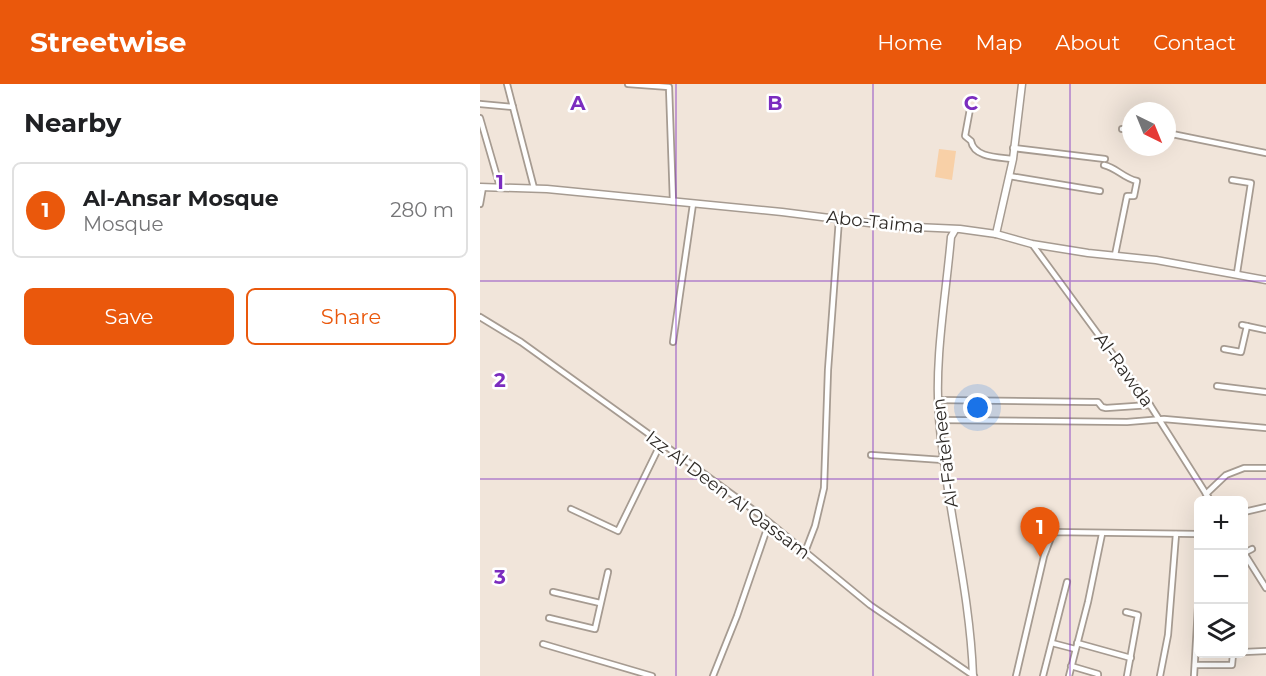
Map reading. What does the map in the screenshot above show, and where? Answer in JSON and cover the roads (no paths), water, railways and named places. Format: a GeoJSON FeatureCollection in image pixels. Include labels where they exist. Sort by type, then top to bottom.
{"type":"FeatureCollection","features":[{"type":"Feature","properties":{"kind":"street"},"geometry":{"type":"LineString","coordinates":[[507,84],[534,188]]}},
{"type":"Feature","properties":{"kind":"street"},"geometry":{"type":"LineString","coordinates":[[628,84],[669,87],[673,202]]}},
{"type":"Feature","properties":{"kind":"street"},"geometry":{"type":"LineString","coordinates":[[996,234],[1012,159],[1022,84]]}},
{"type":"Feature","properties":{"kind":"street"},"geometry":{"type":"LineString","coordinates":[[480,104],[513,107]]}},
{"type":"Feature","properties":{"kind":"street"},"geometry":{"type":"LineString","coordinates":[[970,110],[965,136],[971,141],[972,147],[978,153],[1012,159]]}},
{"type":"Feature","properties":{"kind":"street"},"geometry":{"type":"LineString","coordinates":[[480,118],[501,187]]}},
{"type":"Feature","properties":{"kind":"street"},"geometry":{"type":"LineString","coordinates":[[1176,135],[1266,153]]}},
{"type":"Feature","properties":{"kind":"street"},"geometry":{"type":"LineString","coordinates":[[1013,148],[1105,159]]}},
{"type":"Feature","properties":{"kind":"street"},"geometry":{"type":"LineString","coordinates":[[1104,165],[1115,168],[1125,178],[1137,181],[1134,196],[1127,196],[1115,255]]}},
{"type":"Feature","properties":{"kind":"street"},"geometry":{"type":"LineString","coordinates":[[1009,176],[1100,191]]}},
{"type":"Feature","properties":{"kind":"street"},"geometry":{"type":"LineString","coordinates":[[1232,180],[1251,183],[1237,273]]}},
{"type":"Feature","properties":{"kind":"street"},"geometry":{"type":"LineString","coordinates":[[480,204],[482,187]]}},
{"type":"Feature","properties":{"kind":"street","name":"Abo-Taima"},"geometry":{"type":"LineString","coordinates":[[482,187],[534,188],[893,226],[996,234],[1032,244],[1156,260],[1266,280]]}},
{"type":"Feature","properties":{"kind":"street"},"geometry":{"type":"LineString","coordinates":[[673,342],[693,204]]}},
{"type":"Feature","properties":{"kind":"street"},"geometry":{"type":"LineString","coordinates":[[805,552],[815,526],[824,488],[828,370],[839,219]]}},
{"type":"Feature","properties":{"kind":"street","name":"Al-Fateheen"},"geometry":{"type":"LineString","coordinates":[[956,230],[951,237],[937,385],[943,460],[964,588],[973,676]]}},
{"type":"Feature","properties":{"kind":"street","name":"Al-Rawda"},"geometry":{"type":"LineString","coordinates":[[1032,244],[1150,405],[1206,494]]}},
{"type":"Feature","properties":{"kind":"street","name":"Izz Al Deen Al Qassam"},"geometry":{"type":"LineString","coordinates":[[480,317],[521,342],[704,473],[870,605],[973,676]]}},
{"type":"Feature","properties":{"kind":"street"},"geometry":{"type":"LineString","coordinates":[[1224,349],[1241,352],[1245,326],[1266,330]]}},
{"type":"Feature","properties":{"kind":"street"},"geometry":{"type":"LineString","coordinates":[[1218,386],[1266,393]]}},
{"type":"Feature","properties":{"kind":"street"},"geometry":{"type":"LineString","coordinates":[[938,400],[1098,402],[1106,408],[1150,405]]}},
{"type":"Feature","properties":{"kind":"street"},"geometry":{"type":"LineString","coordinates":[[939,420],[1127,422],[1160,420],[1266,428]]}},
{"type":"Feature","properties":{"kind":"street"},"geometry":{"type":"LineString","coordinates":[[571,509],[618,531],[661,443]]}},
{"type":"Feature","properties":{"kind":"street"},"geometry":{"type":"LineString","coordinates":[[871,455],[943,460]]}},
{"type":"Feature","properties":{"kind":"street"},"geometry":{"type":"LineString","coordinates":[[1206,494],[1226,475],[1244,468],[1266,468]]}},
{"type":"Feature","properties":{"kind":"street"},"geometry":{"type":"LineString","coordinates":[[1248,511],[1266,507]]}},
{"type":"Feature","properties":{"kind":"street"},"geometry":{"type":"LineString","coordinates":[[713,676],[738,616],[769,523]]}},
{"type":"Feature","properties":{"kind":"street"},"geometry":{"type":"LineString","coordinates":[[1016,676],[1044,556],[1053,532],[1194,534]]}},
{"type":"Feature","properties":{"kind":"street"},"geometry":{"type":"LineString","coordinates":[[1069,676],[1102,534]]}},
{"type":"Feature","properties":{"kind":"street"},"geometry":{"type":"LineString","coordinates":[[1160,676],[1168,634],[1176,534]]}},
{"type":"Feature","properties":{"kind":"street"},"geometry":{"type":"LineString","coordinates":[[1248,551],[1252,549]]}},
{"type":"Feature","properties":{"kind":"street"},"geometry":{"type":"LineString","coordinates":[[1248,559],[1266,588]]}},
{"type":"Feature","properties":{"kind":"street"},"geometry":{"type":"LineString","coordinates":[[549,618],[595,629],[608,572]]}},
{"type":"Feature","properties":{"kind":"street"},"geometry":{"type":"LineString","coordinates":[[1043,676],[1067,582]]}},
{"type":"Feature","properties":{"kind":"street"},"geometry":{"type":"LineString","coordinates":[[553,592],[600,603]]}},
{"type":"Feature","properties":{"kind":"street"},"geometry":{"type":"LineString","coordinates":[[1126,612],[1138,615],[1127,676]]}},
{"type":"Feature","properties":{"kind":"street"},"geometry":{"type":"LineString","coordinates":[[1052,643],[1131,658]]}},
{"type":"Feature","properties":{"kind":"street"},"geometry":{"type":"LineString","coordinates":[[543,645],[652,676]]}},
{"type":"Feature","properties":{"kind":"street"},"geometry":{"type":"LineString","coordinates":[[1248,652],[1266,651]]}},
{"type":"Feature","properties":{"kind":"street"},"geometry":{"type":"LineString","coordinates":[[1194,676],[1195,658]]}},
{"type":"Feature","properties":{"kind":"street"},"geometry":{"type":"LineString","coordinates":[[1195,665],[1232,665],[1233,658]]}},
{"type":"Feature","properties":{"kind":"street"},"geometry":{"type":"LineString","coordinates":[[1071,666],[1098,674],[1098,676]]}},
{"type":"Feature","properties":{"kind":"place","name":"Al-Ansar Mosque"},"geometry":{"type":"Point","coordinates":[1040,557]}}]}
